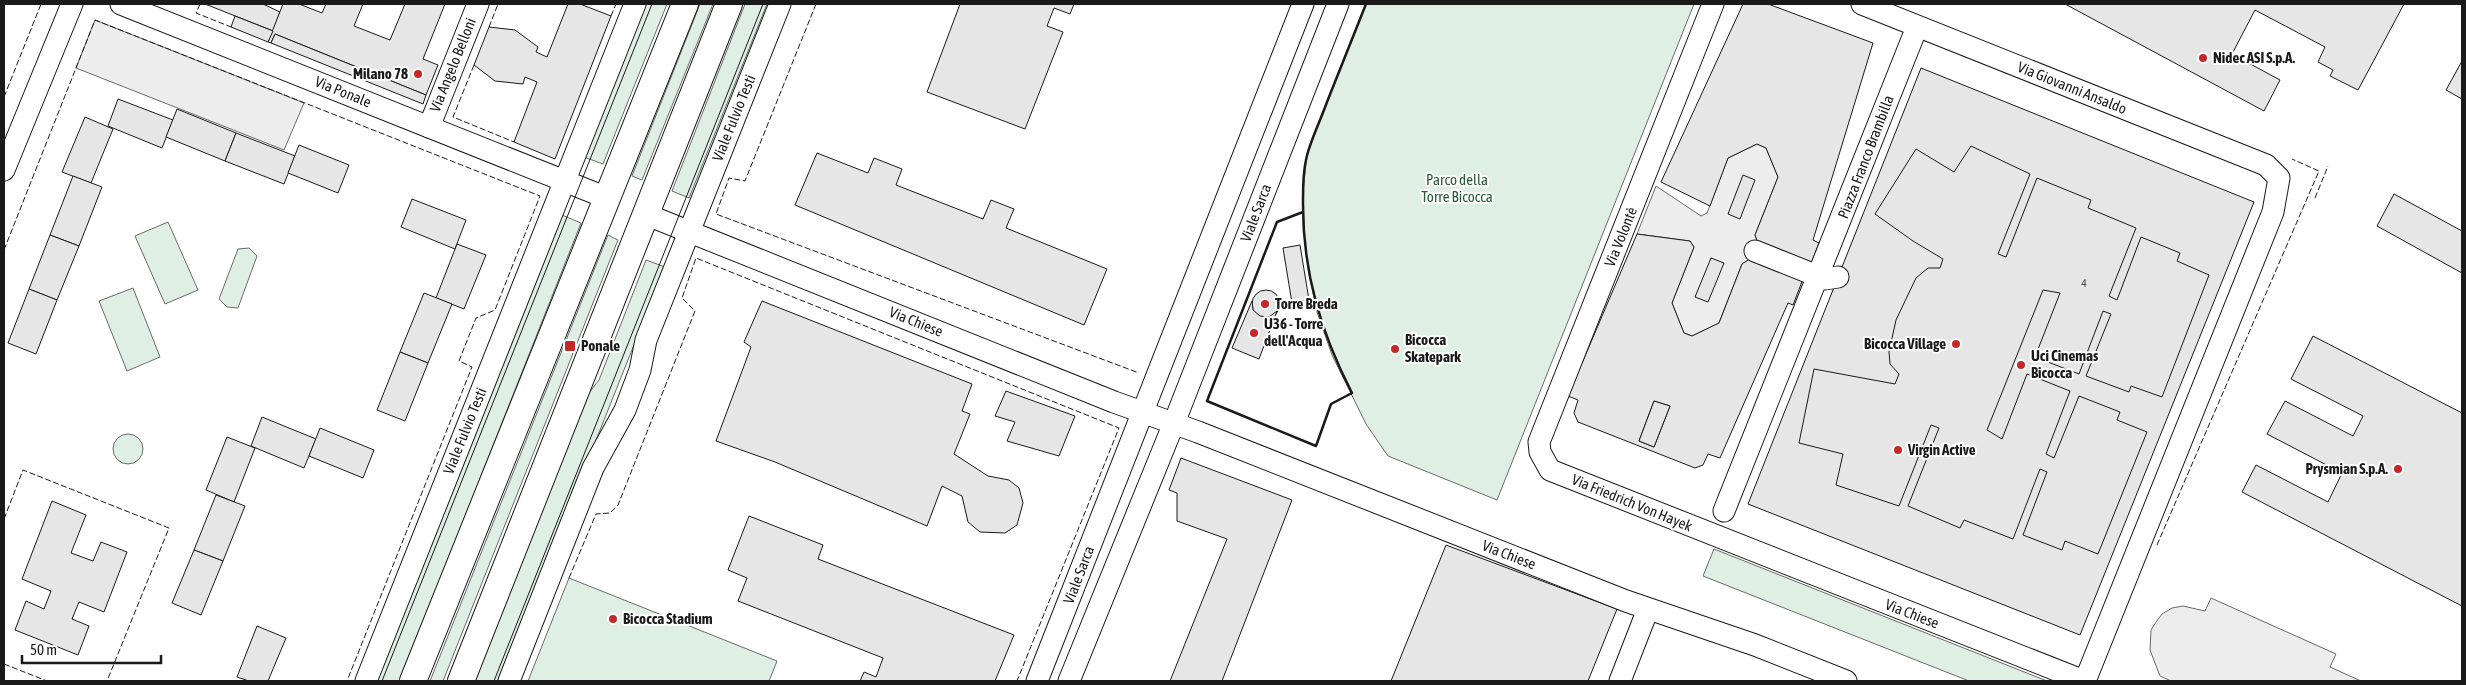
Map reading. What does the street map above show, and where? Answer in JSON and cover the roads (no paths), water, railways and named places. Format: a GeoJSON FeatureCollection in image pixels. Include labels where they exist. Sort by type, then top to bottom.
{"type":"FeatureCollection","features":[{"type":"Feature","properties":{"kind":"main road"},"geometry":{"type":"LineString","coordinates":[[413,681],[685,4]]}},
{"type":"Feature","properties":{"kind":"main road"},"geometry":{"type":"LineString","coordinates":[[461,681],[729,4]]}},
{"type":"Feature","properties":{"kind":"main road"},"geometry":{"type":"LineString","coordinates":[[607,198],[645,214]]}},
{"type":"Feature","properties":{"kind":"street"},"geometry":{"type":"LineString","coordinates":[[4,170],[72,4]]}},
{"type":"Feature","properties":{"kind":"street","name":"Via Ponale"},"geometry":{"type":"LineString","coordinates":[[121,4],[565,181]]}},
{"type":"Feature","properties":{"kind":"street","name":"Via Angelo Belloni"},"geometry":{"type":"LineString","coordinates":[[429,127],[478,4]]}},
{"type":"Feature","properties":{"kind":"street","name":"Viale Fulvio Testi"},"geometry":{"type":"LineString","coordinates":[[366,681],[635,4]]}},
{"type":"Feature","properties":{"kind":"street","name":"Viale Fulvio Testi"},"geometry":{"type":"LineString","coordinates":[[509,681],[593,468],[625,410],[640,370],[646,340],[780,4]]}},
{"type":"Feature","properties":{"kind":"street","name":"Viale Sarca"},"geometry":{"type":"LineString","coordinates":[[1037,681],[1303,4]]}},
{"type":"Feature","properties":{"kind":"street","name":"Viale Sarca"},"geometry":{"type":"LineString","coordinates":[[1069,681],[1174,423],[1338,4]]}},
{"type":"Feature","properties":{"kind":"street","name":"Via Volontè"},"geometry":{"type":"LineString","coordinates":[[1550,470],[1540,452],[1539,442],[1713,4]]}},
{"type":"Feature","properties":{"kind":"street","name":"Via Giovanni Ansaldo"},"geometry":{"type":"LineString","coordinates":[[1862,4],[2266,165],[2279,178],[2273,212],[2084,681]]}},
{"type":"Feature","properties":{"kind":"street","name":"Piazza Franco Brambilla"},"geometry":{"type":"LineString","coordinates":[[1724,511],[1829,281],[1913,37]]}},
{"type":"Feature","properties":{"kind":"street"},"geometry":{"type":"LineString","coordinates":[[565,181],[607,198]]}},
{"type":"Feature","properties":{"kind":"street"},"geometry":{"type":"LineString","coordinates":[[645,214],[689,232]]}},
{"type":"Feature","properties":{"kind":"street","name":"Via Chiese"},"geometry":{"type":"LineString","coordinates":[[689,232],[1142,412]]}},
{"type":"Feature","properties":{"kind":"street"},"geometry":{"type":"LineString","coordinates":[[1755,251],[1829,281]]}},
{"type":"Feature","properties":{"kind":"street"},"geometry":{"type":"LineString","coordinates":[[1142,412],[1174,423]]}},
{"type":"Feature","properties":{"kind":"street","name":"Via Chiese"},"geometry":{"type":"LineString","coordinates":[[1174,423],[1648,609],[1755,645],[1846,681]]}},
{"type":"Feature","properties":{"kind":"street","name":"Via Friedrich Von Hayek"},"geometry":{"type":"LineString","coordinates":[[1550,470],[1713,536]]}},
{"type":"Feature","properties":{"kind":"street","name":"Via Chiese"},"geometry":{"type":"LineString","coordinates":[[1713,536],[2084,681]]}},
{"type":"Feature","properties":{"kind":"street"},"geometry":{"type":"LineString","coordinates":[[1620,681],[1648,609]]}},
{"type":"Feature","properties":{"kind":"tram line"},"geometry":{"type":"LineString","coordinates":[[382,681],[652,4]]}},
{"type":"Feature","properties":{"kind":"tram line"},"geometry":{"type":"LineString","coordinates":[[494,681],[763,4]]}},
{"type":"Feature","properties":{"kind":"place","name":"Nidec ASI S.p.A."},"geometry":{"type":"Point","coordinates":[2203,58]}},
{"type":"Feature","properties":{"kind":"place","name":"Milano 78"},"geometry":{"type":"Point","coordinates":[418,74]}},
{"type":"Feature","properties":{"kind":"place","name":"Torre Breda"},"geometry":{"type":"Point","coordinates":[1265,304]}},
{"type":"Feature","properties":{"kind":"place","name":"U36 - Torre dell'Acqua"},"geometry":{"type":"Point","coordinates":[1254,333]}},
{"type":"Feature","properties":{"kind":"place","name":"Bicocca Village"},"geometry":{"type":"Point","coordinates":[1956,344]}},
{"type":"Feature","properties":{"kind":"place","name":"Ponale"},"geometry":{"type":"Point","coordinates":[570,346]}},
{"type":"Feature","properties":{"kind":"place","name":"Bicocca Skatepark"},"geometry":{"type":"Point","coordinates":[1395,349]}},
{"type":"Feature","properties":{"kind":"place","name":"Uci Cinemas Bicocca"},"geometry":{"type":"Point","coordinates":[2021,365]}},
{"type":"Feature","properties":{"kind":"place","name":"Virgin Active"},"geometry":{"type":"Point","coordinates":[1898,450]}},
{"type":"Feature","properties":{"kind":"place","name":"Prysmian S.p.A."},"geometry":{"type":"Point","coordinates":[2398,469]}},
{"type":"Feature","properties":{"kind":"place","name":"Bicocca Stadium"},"geometry":{"type":"Point","coordinates":[613,619]}},
{"type":"Feature","properties":{"kind":"park label","name":"Parco della Torre Bicocca"},"geometry":{"type":"Point","coordinates":[1457,188]}}]}
